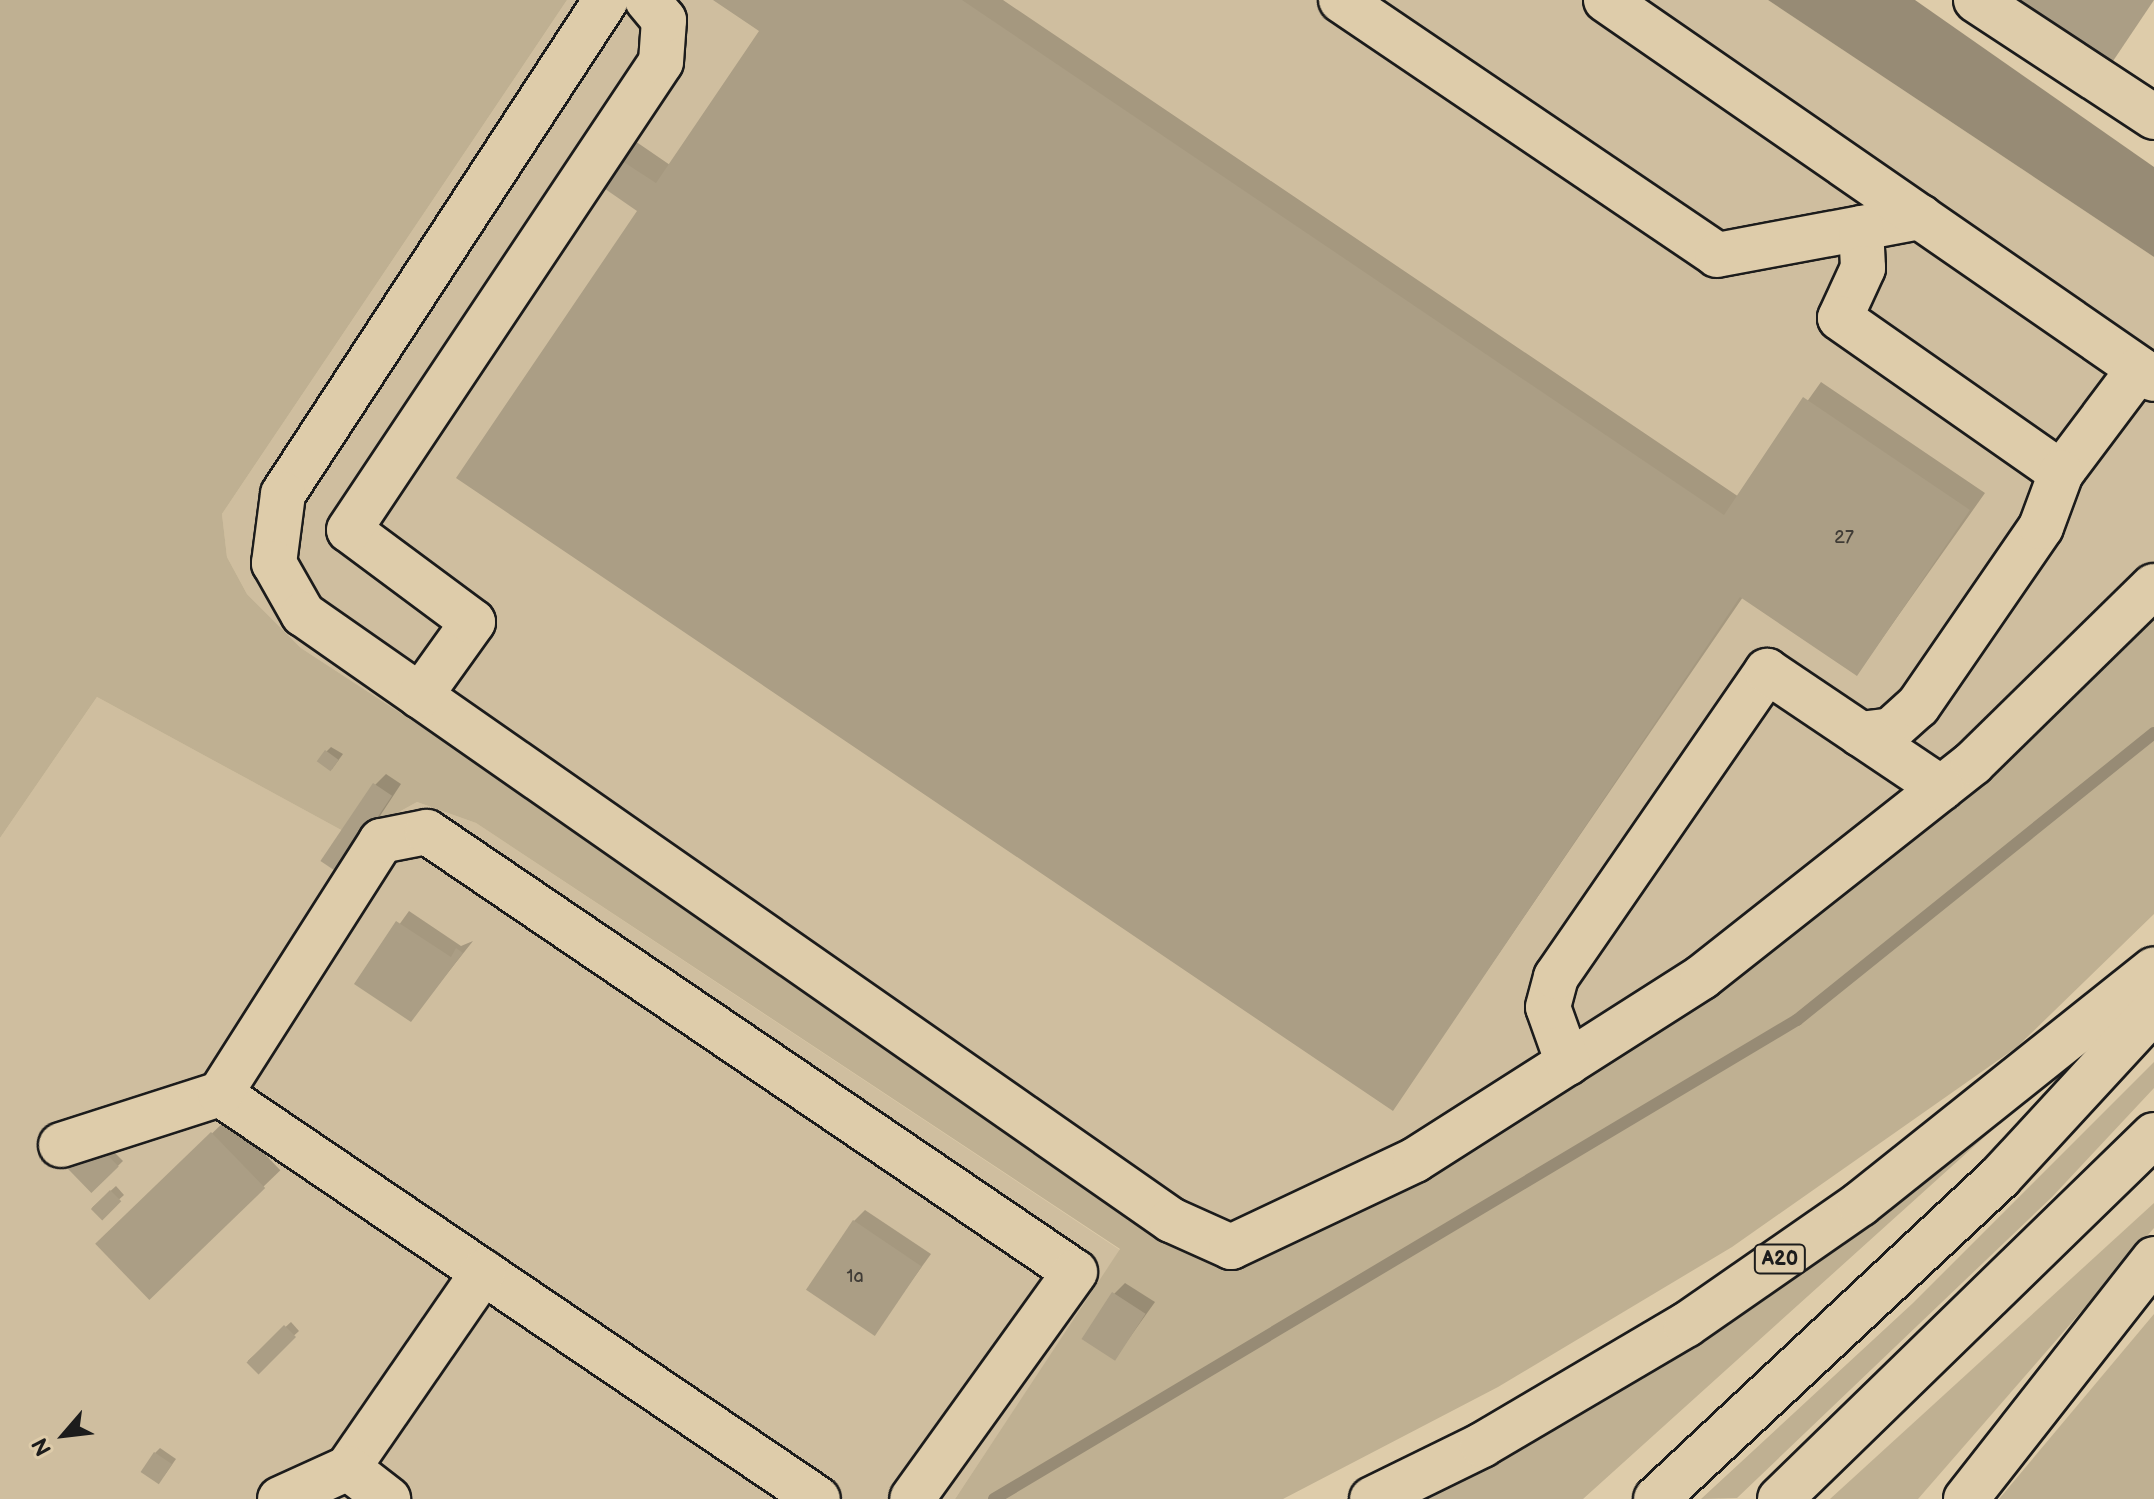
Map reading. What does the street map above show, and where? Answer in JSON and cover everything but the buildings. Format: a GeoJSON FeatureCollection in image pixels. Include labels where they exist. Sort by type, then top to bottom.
{"type":"FeatureCollection","features":[{"type":"Feature","properties":{"kind":"main road"},"geometry":{"type":"LineString","coordinates":[[606,0],[283,494],[274,563],[303,614],[1171,1220],[1231,1247],[1415,1160],[1702,977],[1941,788],[2154,586]]}},
{"type":"Feature","properties":{"kind":"main road"},"geometry":{"type":"LineString","coordinates":[[420,696],[473,622],[349,530],[661,62],[664,20],[647,0]]}},
{"type":"Feature","properties":{"kind":"main road"},"geometry":{"type":"LineString","coordinates":[[1341,0],[1717,255],[1920,217]]}},
{"type":"Feature","properties":{"kind":"main road"},"geometry":{"type":"LineString","coordinates":[[1606,0],[2147,374],[2061,473],[2041,527],[1918,706],[1891,730],[1860,734]]}},
{"type":"Feature","properties":{"kind":"main road"},"geometry":{"type":"LineString","coordinates":[[1976,0],[2154,117]]}},
{"type":"Feature","properties":{"kind":"main road"},"geometry":{"type":"LineString","coordinates":[[1861,228],[1863,268],[1840,318],[2061,473]]}},
{"type":"Feature","properties":{"kind":"main road"},"geometry":{"type":"LineString","coordinates":[[1568,1063],[1548,1007],[1556,977],[1767,671],[1941,788]]}},
{"type":"Feature","properties":{"kind":"main road"},"geometry":{"type":"LineString","coordinates":[[61,1145],[220,1094],[381,841],[427,832],[1075,1272],[912,1499]]}},
{"type":"Feature","properties":{"kind":"main road","name":"A20"},"geometry":{"type":"LineString","coordinates":[[1372,1499],[1482,1445],[1686,1325],[1860,1204],[2154,969]]}},
{"type":"Feature","properties":{"kind":"main road"},"geometry":{"type":"LineString","coordinates":[[1656,1499],[1989,1188],[2154,1010]]}},
{"type":"Feature","properties":{"kind":"main road"},"geometry":{"type":"LineString","coordinates":[[220,1094],[818,1499]]}},
{"type":"Feature","properties":{"kind":"main road"},"geometry":{"type":"LineString","coordinates":[[1780,1499],[2154,1135]]}},
{"type":"Feature","properties":{"kind":"main road"},"geometry":{"type":"LineString","coordinates":[[1966,1499],[2154,1259]]}},
{"type":"Feature","properties":{"kind":"main road"},"geometry":{"type":"LineString","coordinates":[[280,1499],[348,1468],[483,1272]]}},
{"type":"Feature","properties":{"kind":"main road"},"geometry":{"type":"LineString","coordinates":[[348,1468],[388,1499]]}},
{"type":"Feature","properties":{"kind":"shaded area"},"geometry":{"type":"Polygon","coordinates":[[[0,0],[567,0],[222,514],[227,557],[247,594],[301,648],[1210,1242],[1626,1039],[2154,608],[2154,914],[2017,1047],[1732,1247],[1498,1387],[1283,1499],[955,1499],[1120,1249],[476,823],[417,802],[354,837],[97,697],[0,838],[0,0]]]}},
{"type":"Feature","properties":{"kind":"shaded area"},"geometry":{"type":"Polygon","coordinates":[[[567,0],[1768,0],[2154,257],[2154,608],[1626,1039],[1210,1242],[301,648],[247,594],[227,557],[222,514],[567,0]]]}},
{"type":"Feature","properties":{"kind":"shaded area"},"geometry":{"type":"Polygon","coordinates":[[[1768,0],[1915,0],[2154,167],[2154,257],[1768,0]]]}},
{"type":"Feature","properties":{"kind":"shaded area"},"geometry":{"type":"Polygon","coordinates":[[[97,697],[354,837],[417,802],[476,823],[1120,1250],[955,1499],[0,1499],[0,838],[97,697]]]}},
{"type":"Feature","properties":{"kind":"shaded area"},"geometry":{"type":"Polygon","coordinates":[[[2154,1062],[2154,1088],[2052,1197],[1737,1498],[1701,1499],[1913,1303],[2154,1062]]]}},
{"type":"Feature","properties":{"kind":"shaded area"},"geometry":{"type":"Polygon","coordinates":[[[1991,1131],[1583,1499],[1392,1499],[1657,1354],[1991,1131]]]}},
{"type":"Feature","properties":{"kind":"shaded area"},"geometry":{"type":"Polygon","coordinates":[[[2154,1203],[2154,1228],[1918,1499],[1830,1499],[2154,1203]]]}},
{"type":"Feature","properties":{"kind":"shaded area"},"geometry":{"type":"Polygon","coordinates":[[[2154,1314],[2154,1499],[1999,1499],[2154,1314]]]}},
{"type":"Feature","properties":{"kind":"waterway"},"geometry":{"type":"LineString","coordinates":[[994,1499],[1797,1020],[2154,733]]}}]}
